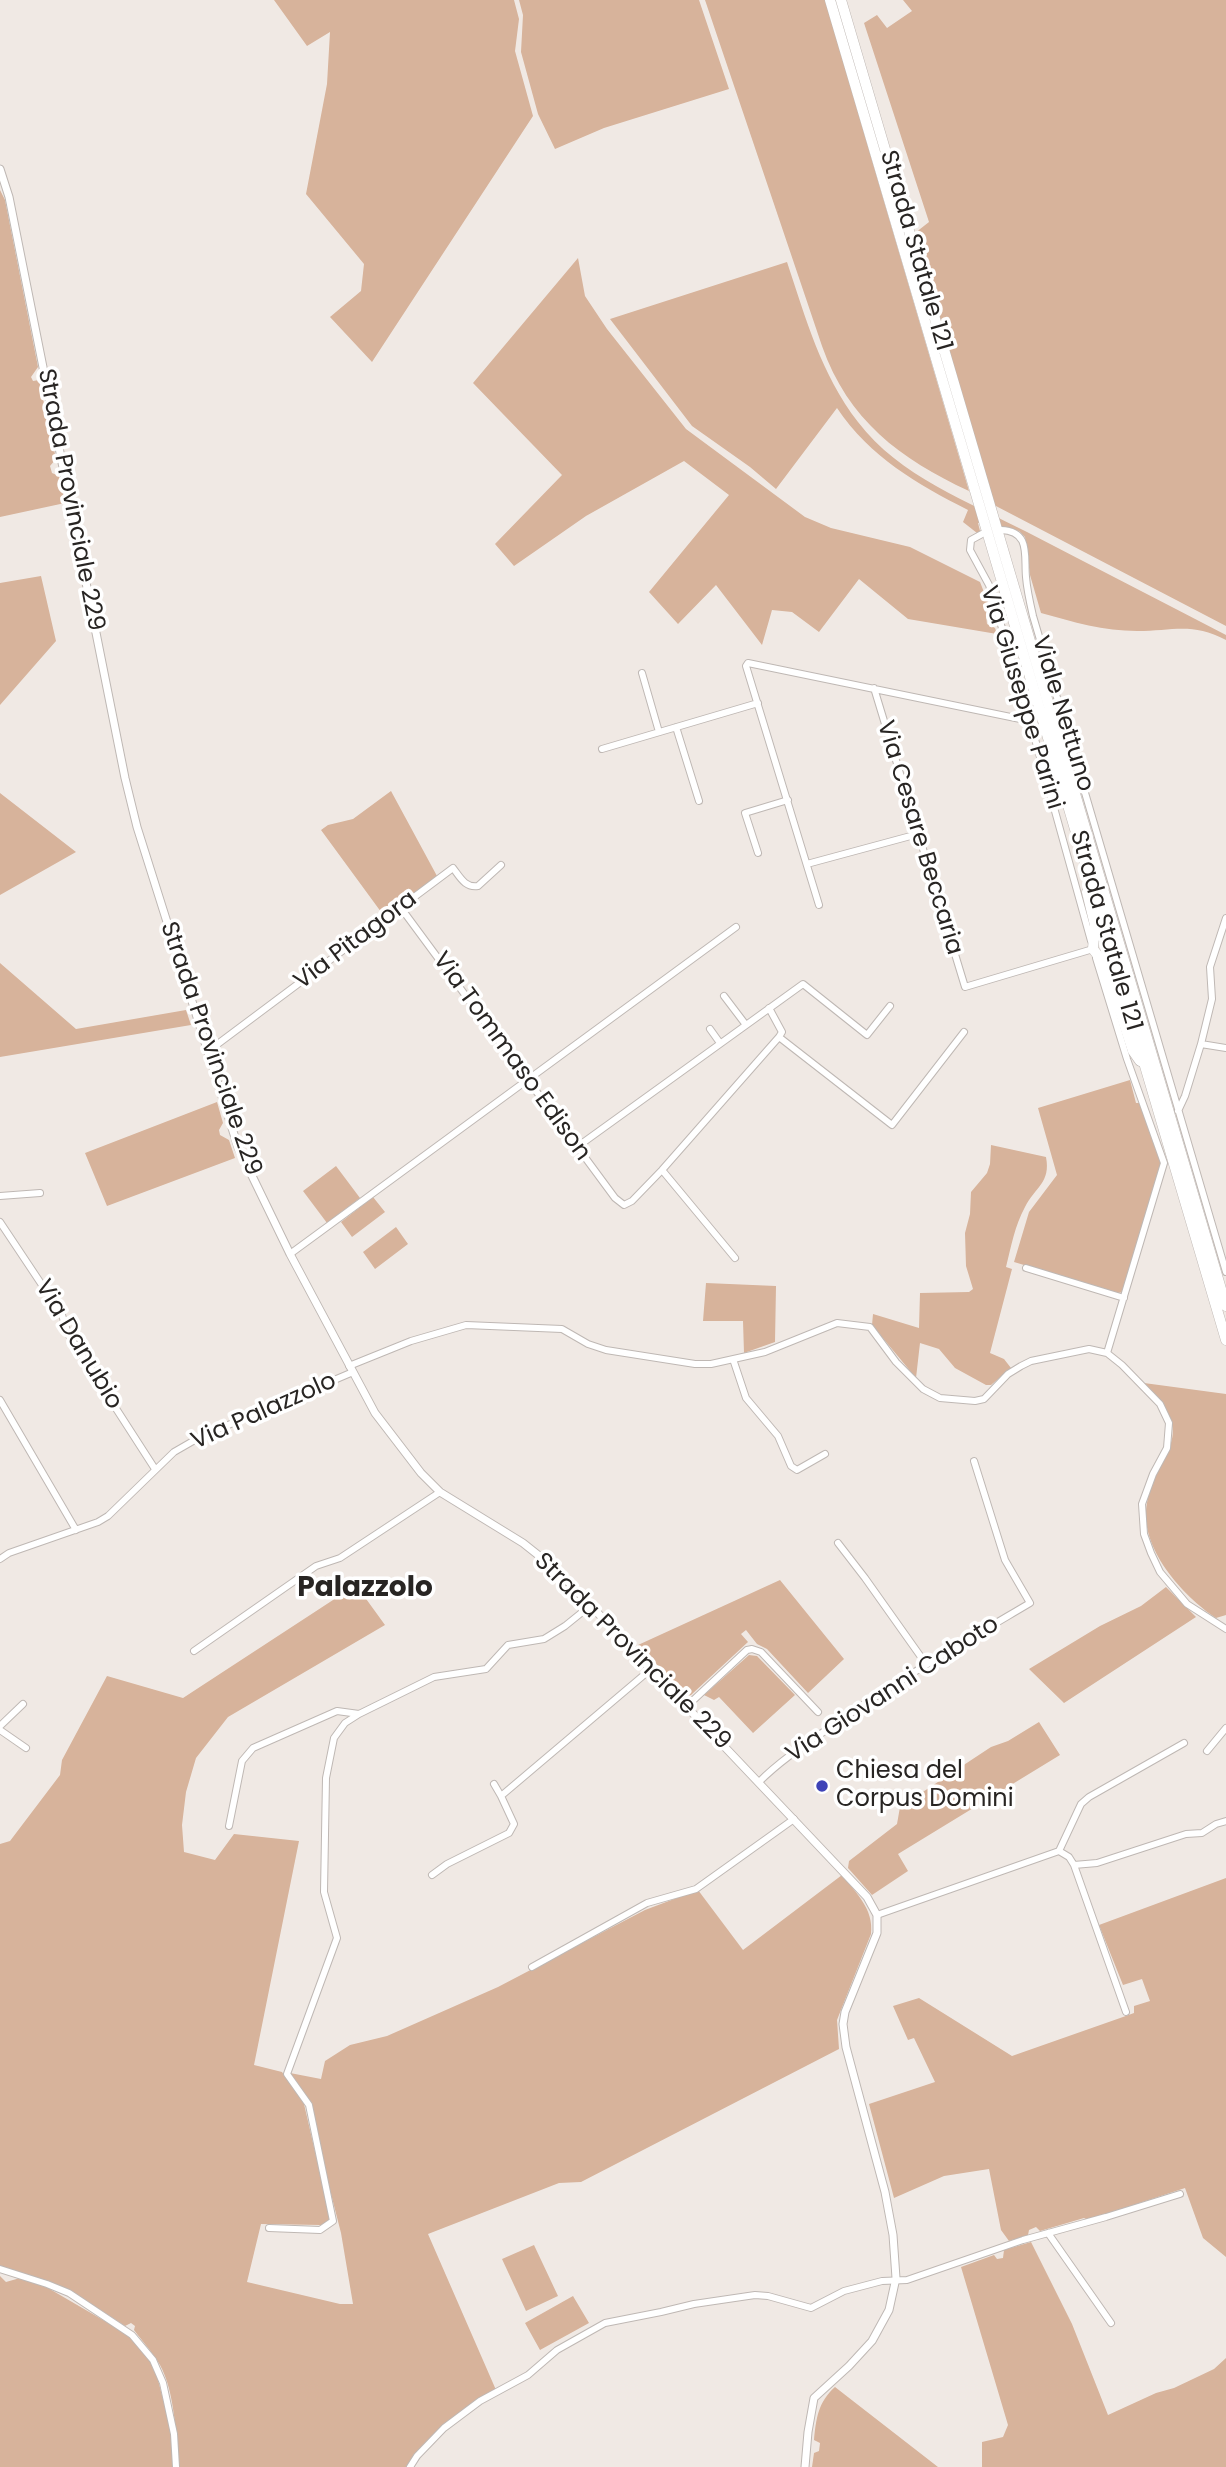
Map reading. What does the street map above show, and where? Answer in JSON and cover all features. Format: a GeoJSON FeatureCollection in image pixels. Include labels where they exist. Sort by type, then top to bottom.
{"type":"FeatureCollection","features":[{"type":"Feature","properties":{"kind":"main road","name":"Strada Statale 121"},"geometry":{"type":"LineString","coordinates":[[830,0],[976,494],[989,520],[1226,1306]]}},
{"type":"Feature","properties":{"kind":"main road","name":"Strada Statale 121"},"geometry":{"type":"LineString","coordinates":[[841,0],[989,502],[989,520],[1083,857],[1226,1340]]}},
{"type":"Feature","properties":{"kind":"main road"},"geometry":{"type":"LineString","coordinates":[[1083,857],[1084,879],[1095,925],[1093,949],[1105,965],[1133,1051],[1147,1072]]}},
{"type":"Feature","properties":{"kind":"street","name":"Strada Provinciale 229"},"geometry":{"type":"LineString","coordinates":[[0,171],[9,197],[125,778],[141,838],[242,1157],[290,1254],[383,1425],[421,1472],[440,1492],[541,1557],[687,1706],[867,1897],[877,1915]]}},
{"type":"Feature","properties":{"kind":"street","name":"Viale Nettuno"},"geometry":{"type":"LineString","coordinates":[[1001,530],[1014,533],[1024,544],[1032,616],[1226,1272]]}},
{"type":"Feature","properties":{"kind":"street","name":"Via Giuseppe Parini"},"geometry":{"type":"LineString","coordinates":[[982,534],[971,540],[970,550],[989,585],[1093,949],[1127,1059],[1164,1163],[1107,1353]]}},
{"type":"Feature","properties":{"kind":"street"},"geometry":{"type":"LineString","coordinates":[[820,905],[748,663],[1030,721]]}},
{"type":"Feature","properties":{"kind":"street"},"geometry":{"type":"LineString","coordinates":[[642,673],[659,732]]}},
{"type":"Feature","properties":{"kind":"street","name":"Via Cesare Beccaria"},"geometry":{"type":"LineString","coordinates":[[874,688],[965,987],[1093,949]]}},
{"type":"Feature","properties":{"kind":"street"},"geometry":{"type":"LineString","coordinates":[[602,749],[758,703]]}},
{"type":"Feature","properties":{"kind":"street"},"geometry":{"type":"LineString","coordinates":[[676,727],[699,801]]}},
{"type":"Feature","properties":{"kind":"street"},"geometry":{"type":"LineString","coordinates":[[758,853],[745,813],[789,800]]}},
{"type":"Feature","properties":{"kind":"street"},"geometry":{"type":"LineString","coordinates":[[807,864],[918,834]]}},
{"type":"Feature","properties":{"kind":"street","name":"Via Pitagora"},"geometry":{"type":"LineString","coordinates":[[207,1052],[453,868],[466,884],[474,887],[502,865]]}},
{"type":"Feature","properties":{"kind":"street","name":"Via Tommaso Edison"},"geometry":{"type":"LineString","coordinates":[[401,908],[615,1198],[624,1205],[632,1201],[662,1170]]}},
{"type":"Feature","properties":{"kind":"street"},"geometry":{"type":"LineString","coordinates":[[1178,1111],[1201,1044],[1212,999],[1210,967],[1226,918]]}},
{"type":"Feature","properties":{"kind":"street"},"geometry":{"type":"LineString","coordinates":[[290,1254],[736,927]]}},
{"type":"Feature","properties":{"kind":"street"},"geometry":{"type":"LineString","coordinates":[[577,1147],[803,984],[867,1035],[890,1006]]}},
{"type":"Feature","properties":{"kind":"street"},"geometry":{"type":"LineString","coordinates":[[724,996],[746,1025]]}},
{"type":"Feature","properties":{"kind":"street"},"geometry":{"type":"LineString","coordinates":[[735,1258],[662,1170],[779,1037],[782,1032],[769,1008]]}},
{"type":"Feature","properties":{"kind":"street"},"geometry":{"type":"LineString","coordinates":[[710,1029],[720,1044]]}},
{"type":"Feature","properties":{"kind":"street"},"geometry":{"type":"LineString","coordinates":[[779,1037],[892,1125],[964,1032]]}},
{"type":"Feature","properties":{"kind":"street"},"geometry":{"type":"LineString","coordinates":[[1201,1044],[1226,1048]]}},
{"type":"Feature","properties":{"kind":"street"},"geometry":{"type":"LineString","coordinates":[[0,1195],[40,1193]]}},
{"type":"Feature","properties":{"kind":"street","name":"Via Danubio"},"geometry":{"type":"LineString","coordinates":[[0,1222],[62,1315],[68,1334],[155,1469]]}},
{"type":"Feature","properties":{"kind":"street"},"geometry":{"type":"LineString","coordinates":[[1026,1268],[1124,1298]]}},
{"type":"Feature","properties":{"kind":"street","name":"Via Palazzolo"},"geometry":{"type":"LineString","coordinates":[[0,1559],[9,1553],[108,1516],[174,1452],[200,1437],[411,1341],[467,1325],[562,1329],[588,1344],[606,1350],[677,1363],[711,1364],[765,1352],[829,1325],[863,1324],[874,1331],[896,1362],[930,1394],[940,1398],[975,1401],[984,1399],[1008,1374],[1031,1361],[1090,1349],[1107,1353]]}},
{"type":"Feature","properties":{"kind":"street"},"geometry":{"type":"LineString","coordinates":[[1107,1353],[1160,1404],[1169,1423],[1167,1448],[1153,1474],[1142,1504],[1144,1534],[1151,1553],[1160,1572],[1187,1604],[1226,1629]]}},
{"type":"Feature","properties":{"kind":"street"},"geometry":{"type":"LineString","coordinates":[[733,1359],[746,1398],[778,1436],[791,1466],[797,1470],[825,1454]]}},
{"type":"Feature","properties":{"kind":"street"},"geometry":{"type":"LineString","coordinates":[[0,1400],[76,1530]]}},
{"type":"Feature","properties":{"kind":"street","name":"Via Giovanni Caboto"},"geometry":{"type":"LineString","coordinates":[[758,1782],[777,1764],[926,1664],[1030,1603],[1005,1560],[974,1461]]}},
{"type":"Feature","properties":{"kind":"street"},"geometry":{"type":"LineString","coordinates":[[194,1651],[316,1566],[340,1558],[440,1492]]}},
{"type":"Feature","properties":{"kind":"street"},"geometry":{"type":"LineString","coordinates":[[838,1543],[926,1664]]}},
{"type":"Feature","properties":{"kind":"street"},"geometry":{"type":"LineString","coordinates":[[269,2228],[320,2230],[333,2221],[309,2105],[287,2074],[337,1938],[324,1892],[326,1778],[334,1738],[345,1723],[359,1714],[434,1677],[486,1669],[508,1645],[544,1639],[590,1605]]}},
{"type":"Feature","properties":{"kind":"street"},"geometry":{"type":"LineString","coordinates":[[687,1706],[747,1650],[752,1649],[761,1652],[818,1712]]}},
{"type":"Feature","properties":{"kind":"street"},"geometry":{"type":"LineString","coordinates":[[501,1796],[651,1669]]}},
{"type":"Feature","properties":{"kind":"street"},"geometry":{"type":"LineString","coordinates":[[23,1704],[0,1728],[26,1748]]}},
{"type":"Feature","properties":{"kind":"street"},"geometry":{"type":"LineString","coordinates":[[229,1826],[242,1760],[247,1752],[337,1711],[359,1714]]}},
{"type":"Feature","properties":{"kind":"street"},"geometry":{"type":"LineString","coordinates":[[1207,1751],[1226,1728]]}},
{"type":"Feature","properties":{"kind":"street"},"geometry":{"type":"LineString","coordinates":[[805,2467],[814,2398],[872,2341],[889,2310],[895,2282],[895,2255],[885,2192],[846,2047],[843,2024],[845,2012],[874,1945],[877,1915],[1059,1851],[1081,1804],[1089,1797],[1184,1743]]}},
{"type":"Feature","properties":{"kind":"street"},"geometry":{"type":"LineString","coordinates":[[432,1875],[447,1864],[513,1829],[514,1824],[494,1784]]}},
{"type":"Feature","properties":{"kind":"street"},"geometry":{"type":"LineString","coordinates":[[532,1967],[647,1903],[696,1889],[793,1819]]}},
{"type":"Feature","properties":{"kind":"street"},"geometry":{"type":"LineString","coordinates":[[1074,1865],[1097,1863],[1186,1834],[1202,1833],[1226,1821]]}},
{"type":"Feature","properties":{"kind":"street"},"geometry":{"type":"LineString","coordinates":[[1059,1851],[1069,1857],[1074,1865],[1126,2012]]}},
{"type":"Feature","properties":{"kind":"street"},"geometry":{"type":"LineString","coordinates":[[410,2467],[444,2428],[480,2402],[528,2375],[557,2350],[605,2323],[694,2304],[755,2295],[811,2308],[844,2291],[882,2281],[907,2280],[1048,2233],[1180,2194]]}},
{"type":"Feature","properties":{"kind":"street"},"geometry":{"type":"LineString","coordinates":[[1048,2233],[1111,2323]]}},
{"type":"Feature","properties":{"kind":"street"},"geometry":{"type":"LineString","coordinates":[[0,2269],[69,2293],[132,2335],[153,2360],[163,2383],[174,2434],[176,2467]]}},
{"type":"Feature","properties":{"kind":"shaded area"},"geometry":{"type":"Polygon","coordinates":[[[274,0],[514,0],[519,19],[515,51],[533,116],[372,362],[330,317],[361,291],[364,264],[306,194],[327,84],[330,32],[307,46],[274,0]]]}},
{"type":"Feature","properties":{"kind":"shaded area"},"geometry":{"type":"Polygon","coordinates":[[[519,0],[699,0],[729,89],[604,128],[555,149],[538,114],[521,52],[523,15],[519,0]]]}},
{"type":"Feature","properties":{"kind":"shaded area"},"geometry":{"type":"Polygon","coordinates":[[[705,0],[825,0],[969,491],[921,465],[879,434],[846,395],[833,372],[705,0]]]}},
{"type":"Feature","properties":{"kind":"shaded area"},"geometry":{"type":"Polygon","coordinates":[[[903,0],[1226,0],[1226,626],[994,505],[915,233],[929,222],[864,23],[877,15],[887,28],[912,11],[903,0]]]}},
{"type":"Feature","properties":{"kind":"shaded area"},"geometry":{"type":"Polygon","coordinates":[[[0,190],[5,200],[38,367],[31,377],[33,381],[39,380],[56,459],[50,466],[52,473],[59,476],[65,503],[0,517],[0,190]]]}},
{"type":"Feature","properties":{"kind":"shaded area"},"geometry":{"type":"Polygon","coordinates":[[[578,258],[585,296],[607,329],[686,429],[805,517],[831,528],[910,547],[980,582],[991,610],[986,615],[987,624],[995,628],[997,634],[908,619],[859,579],[819,632],[792,612],[772,610],[762,645],[716,585],[678,624],[649,592],[729,495],[684,461],[586,516],[514,566],[495,544],[562,475],[473,383],[578,258]]]}},
{"type":"Feature","properties":{"kind":"shaded area"},"geometry":{"type":"Polygon","coordinates":[[[787,262],[816,345],[834,385],[858,422],[894,458],[936,486],[1226,635],[1226,640],[1192,629],[1113,629],[1041,613],[1030,575],[1025,537],[1019,531],[1001,527],[998,519],[978,523],[980,531],[977,533],[963,522],[968,510],[896,468],[864,441],[837,408],[776,489],[692,426],[610,319],[787,262]]]}},
{"type":"Feature","properties":{"kind":"shaded area"},"geometry":{"type":"Polygon","coordinates":[[[41,576],[56,641],[0,705],[0,583],[41,576]]]}},
{"type":"Feature","properties":{"kind":"shaded area"},"geometry":{"type":"Polygon","coordinates":[[[391,791],[437,876],[384,916],[321,830],[328,825],[353,819],[391,791]]]}},
{"type":"Feature","properties":{"kind":"shaded area"},"geometry":{"type":"Polygon","coordinates":[[[0,793],[76,852],[0,895],[0,793]]]}},
{"type":"Feature","properties":{"kind":"shaded area"},"geometry":{"type":"Polygon","coordinates":[[[0,963],[76,1029],[186,1010],[191,1025],[0,1057],[0,963]]]}},
{"type":"Feature","properties":{"kind":"shaded area"},"geometry":{"type":"Polygon","coordinates":[[[1130,1080],[1136,1103],[1140,1103],[1161,1162],[1123,1292],[1118,1293],[1014,1262],[1029,1212],[1057,1175],[1038,1108],[1130,1080]]]}},
{"type":"Feature","properties":{"kind":"shaded area"},"geometry":{"type":"Polygon","coordinates":[[[217,1102],[223,1123],[219,1130],[220,1135],[229,1140],[235,1158],[107,1206],[85,1153],[217,1102]]]}},
{"type":"Feature","properties":{"kind":"shaded area"},"geometry":{"type":"Polygon","coordinates":[[[991,1145],[1046,1157],[1047,1166],[1044,1179],[1025,1207],[1016,1229],[1006,1267],[1012,1269],[990,1353],[1004,1359],[1011,1368],[991,1385],[986,1385],[955,1368],[939,1349],[920,1343],[916,1378],[872,1325],[873,1314],[919,1328],[920,1293],[969,1292],[973,1289],[966,1266],[965,1233],[970,1214],[971,1192],[987,1173],[991,1145]]]}},
{"type":"Feature","properties":{"kind":"shaded area"},"geometry":{"type":"Polygon","coordinates":[[[336,1166],[360,1198],[327,1223],[303,1191],[336,1166]]]}},
{"type":"Feature","properties":{"kind":"shaded area"},"geometry":{"type":"Polygon","coordinates":[[[373,1197],[385,1212],[352,1237],[341,1222],[373,1197]]]}},
{"type":"Feature","properties":{"kind":"shaded area"},"geometry":{"type":"Polygon","coordinates":[[[396,1227],[408,1244],[375,1269],[363,1252],[396,1227]]]}},
{"type":"Feature","properties":{"kind":"shaded area"},"geometry":{"type":"Polygon","coordinates":[[[706,1283],[776,1286],[775,1342],[744,1353],[743,1321],[703,1321],[706,1283]]]}},
{"type":"Feature","properties":{"kind":"shaded area"},"geometry":{"type":"Polygon","coordinates":[[[1144,1383],[1226,1394],[1226,1615],[1216,1618],[1177,1584],[1156,1553],[1149,1536],[1147,1503],[1152,1484],[1171,1443],[1173,1431],[1170,1418],[1161,1402],[1144,1383]]]}},
{"type":"Feature","properties":{"kind":"shaded area"},"geometry":{"type":"Polygon","coordinates":[[[780,1580],[844,1659],[808,1693],[746,1630],[741,1634],[748,1642],[687,1696],[638,1645],[780,1580]]]}},
{"type":"Feature","properties":{"kind":"shaded area"},"geometry":{"type":"Polygon","coordinates":[[[356,1585],[385,1625],[228,1717],[196,1758],[186,1792],[182,1825],[184,1852],[215,1860],[234,1834],[299,1841],[254,2065],[282,2072],[304,2104],[330,2221],[321,2225],[261,2224],[247,2282],[340,2304],[353,2304],[341,2233],[317,2139],[313,2109],[290,2073],[321,2079],[325,2061],[350,2045],[387,2036],[498,1987],[645,1910],[698,1890],[743,1950],[842,1875],[867,1909],[871,1934],[837,2020],[839,2049],[581,2182],[559,2183],[428,2234],[496,2390],[443,2426],[408,2467],[179,2467],[169,2388],[160,2365],[134,2330],[135,2326],[131,2323],[125,2326],[50,2283],[0,2267],[0,1844],[10,1841],[60,1775],[62,1760],[107,1676],[183,1698],[356,1585]]]}},
{"type":"Feature","properties":{"kind":"shaded area"},"geometry":{"type":"Polygon","coordinates":[[[1166,1587],[1196,1617],[1064,1703],[1029,1669],[1100,1626],[1141,1606],[1166,1587]]]}},
{"type":"Feature","properties":{"kind":"shaded area"},"geometry":{"type":"Polygon","coordinates":[[[749,1655],[757,1656],[795,1695],[753,1733],[719,1697],[714,1700],[704,1695],[749,1655]]]}},
{"type":"Feature","properties":{"kind":"shaded area"},"geometry":{"type":"Polygon","coordinates":[[[1039,1722],[1060,1755],[898,1854],[908,1871],[872,1895],[848,1868],[849,1861],[897,1824],[900,1807],[991,1747],[1008,1741],[1039,1722]]]}},
{"type":"Feature","properties":{"kind":"shaded area"},"geometry":{"type":"Polygon","coordinates":[[[1226,1878],[1226,2257],[1203,2238],[1185,2188],[1088,2220],[1084,2218],[1040,2231],[1036,2227],[1029,2230],[1028,2235],[1009,2241],[1001,2230],[989,2169],[944,2176],[894,2198],[869,2104],[935,2082],[914,2038],[908,2040],[893,2006],[919,1998],[1012,2056],[1134,2013],[1134,2006],[1150,2001],[1142,1979],[1123,1985],[1099,1925],[1226,1878]]]}},
{"type":"Feature","properties":{"kind":"shaded area"},"geometry":{"type":"Polygon","coordinates":[[[1031,2242],[1072,2324],[1108,2415],[1214,2369],[1226,2358],[1226,2467],[982,2467],[982,2442],[1003,2437],[1008,2425],[961,2267],[994,2255],[997,2259],[1003,2258],[1004,2250],[1031,2242]]]}},
{"type":"Feature","properties":{"kind":"shaded area"},"geometry":{"type":"Polygon","coordinates":[[[534,2245],[558,2296],[526,2311],[502,2259],[534,2245]]]}},
{"type":"Feature","properties":{"kind":"shaded area"},"geometry":{"type":"Polygon","coordinates":[[[0,2276],[6,2282],[20,2278],[48,2288],[127,2334],[150,2361],[157,2376],[172,2434],[174,2467],[0,2467],[0,2276]]]}},
{"type":"Feature","properties":{"kind":"shaded area"},"geometry":{"type":"Polygon","coordinates":[[[573,2296],[589,2323],[540,2350],[525,2323],[573,2296]]]}},
{"type":"Feature","properties":{"kind":"shaded area"},"geometry":{"type":"Polygon","coordinates":[[[835,2387],[938,2467],[812,2467],[814,2453],[819,2451],[820,2443],[814,2440],[819,2411],[835,2387]]]}},
{"type":"Feature","properties":{"kind":"place","name":"Chiesa del Corpus Domini"},"geometry":{"type":"Point","coordinates":[822,1786]}},
{"type":"Feature","properties":{"kind":"district","name":"Palazzolo"},"geometry":{"type":"Point","coordinates":[365,1589]}}]}
